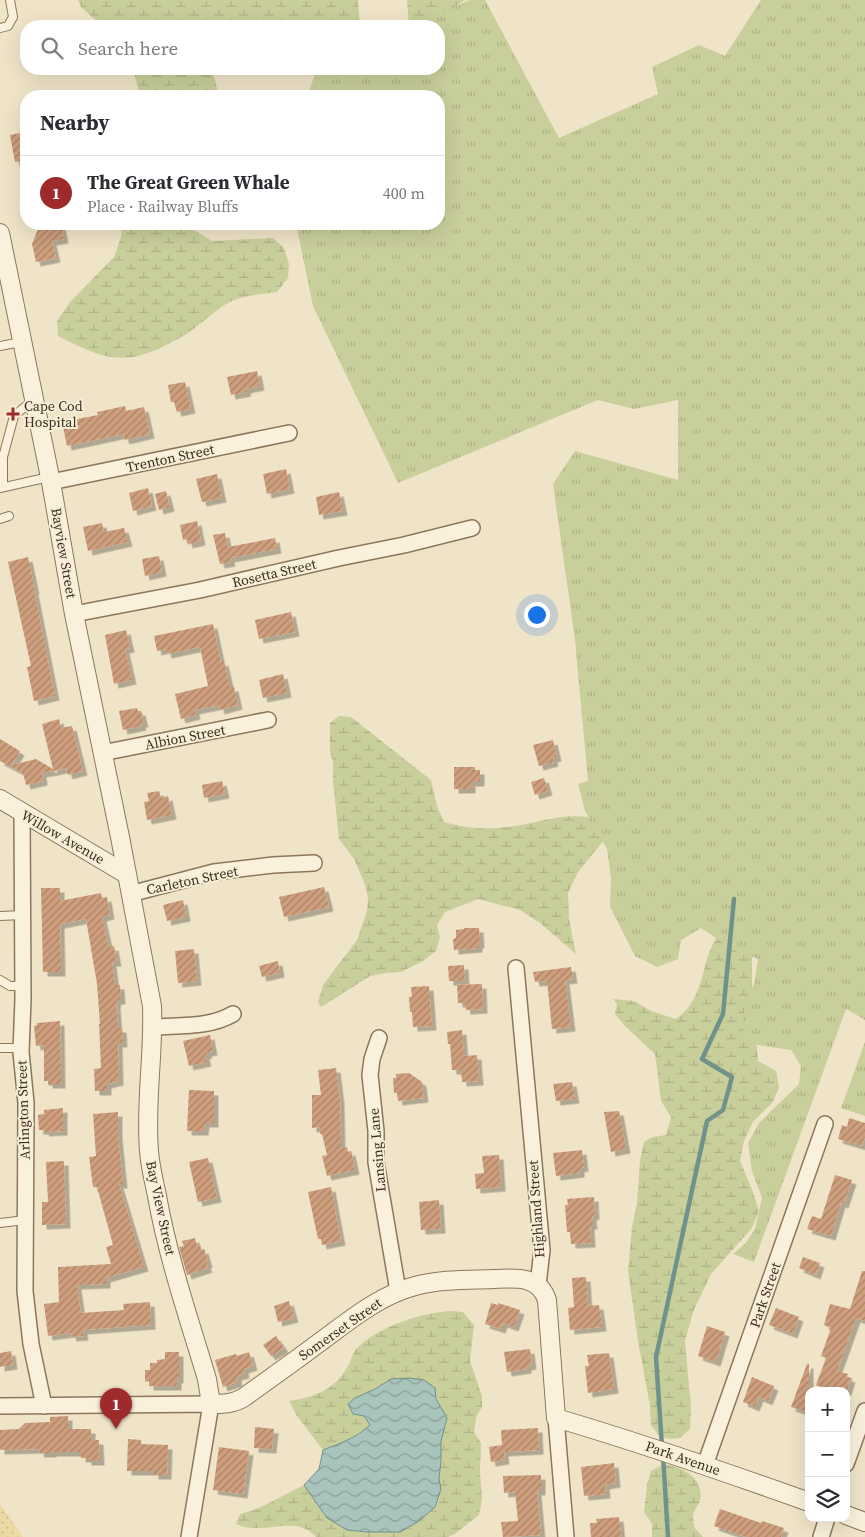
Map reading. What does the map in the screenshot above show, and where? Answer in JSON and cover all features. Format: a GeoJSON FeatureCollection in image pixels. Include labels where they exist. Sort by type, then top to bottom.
{"type":"FeatureCollection","features":[{"type":"Feature","properties":{"kind":"street","name":"Bayview Street"},"geometry":{"type":"LineString","coordinates":[[0,233],[50,479],[74,614],[126,874]]}},
{"type":"Feature","properties":{"kind":"street","name":"Trenton Street"},"geometry":{"type":"LineString","coordinates":[[50,479],[289,433]]}},
{"type":"Feature","properties":{"kind":"street","name":"Rosetta Street"},"geometry":{"type":"LineString","coordinates":[[74,614],[200,590],[472,528]]}},
{"type":"Feature","properties":{"kind":"street","name":"Albion Street"},"geometry":{"type":"LineString","coordinates":[[102,753],[268,720]]}},
{"type":"Feature","properties":{"kind":"street","name":"Willow Avenue"},"geometry":{"type":"LineString","coordinates":[[0,800],[126,874]]}},
{"type":"Feature","properties":{"kind":"street","name":"Arlington Street"},"geometry":{"type":"LineString","coordinates":[[22,813],[23,986],[21,1048],[26,1103],[25,1220],[27,1306],[31,1344],[44,1406]]}},
{"type":"Feature","properties":{"kind":"street","name":"Carleton Street"},"geometry":{"type":"LineString","coordinates":[[130,894],[214,872],[273,865],[314,863]]}},
{"type":"Feature","properties":{"kind":"street","name":"Bay View Street"},"geometry":{"type":"LineString","coordinates":[[126,874],[152,1006],[148,1115],[149,1152],[162,1224],[207,1380],[211,1404],[188,1537]]}},
{"type":"Feature","properties":{"kind":"street","name":"Highland Street"},"geometry":{"type":"LineString","coordinates":[[516,968],[542,1250],[538,1285],[544,1290],[548,1310],[566,1537]]}},
{"type":"Feature","properties":{"kind":"street"},"geometry":{"type":"LineString","coordinates":[[152,1027],[214,1022],[232,1014]]}},
{"type":"Feature","properties":{"kind":"street","name":"Lansing Lane"},"geometry":{"type":"LineString","coordinates":[[379,1038],[371,1067],[376,1131],[376,1162],[398,1291]]}},
{"type":"Feature","properties":{"kind":"street","name":"Park Street"},"geometry":{"type":"LineString","coordinates":[[705,1465],[825,1124]]}},
{"type":"Feature","properties":{"kind":"street","name":"Somerset Street"},"geometry":{"type":"LineString","coordinates":[[211,1404],[235,1403],[350,1320],[398,1291],[416,1286],[458,1280],[514,1279],[538,1285]]}},
{"type":"Feature","properties":{"kind":"street"},"geometry":{"type":"LineString","coordinates":[[0,1406],[211,1404]]}},
{"type":"Feature","properties":{"kind":"street"},"geometry":{"type":"LineString","coordinates":[[850,1453],[865,1411]]}},
{"type":"Feature","properties":{"kind":"street","name":"Park Avenue"},"geometry":{"type":"LineString","coordinates":[[556,1418],[705,1465],[805,1501]]}},
{"type":"Feature","properties":{"kind":"street"},"geometry":{"type":"LineString","coordinates":[[850,1516],[865,1522]]}},
{"type":"Feature","properties":{"kind":"street"},"geometry":{"type":"LineString","coordinates":[[821,1537],[826,1522]]}},
{"type":"Feature","properties":{"kind":"lane"},"geometry":{"type":"LineString","coordinates":[[0,28],[8,26],[13,17],[10,0]]}},
{"type":"Feature","properties":{"kind":"lane"},"geometry":{"type":"LineString","coordinates":[[0,346],[21,342]]}},
{"type":"Feature","properties":{"kind":"lane"},"geometry":{"type":"LineString","coordinates":[[33,400],[14,416],[3,456],[2,488],[50,479]]}},
{"type":"Feature","properties":{"kind":"lane"},"geometry":{"type":"LineString","coordinates":[[0,518],[9,516]]}},
{"type":"Feature","properties":{"kind":"lane"},"geometry":{"type":"LineString","coordinates":[[0,916],[23,915]]}},
{"type":"Feature","properties":{"kind":"lane"},"geometry":{"type":"LineString","coordinates":[[0,980],[10,986],[23,986]]}},
{"type":"Feature","properties":{"kind":"lane"},"geometry":{"type":"LineString","coordinates":[[0,1048],[21,1048]]}},
{"type":"Feature","properties":{"kind":"lane"},"geometry":{"type":"LineString","coordinates":[[0,1223],[25,1220]]}},
{"type":"Feature","properties":{"kind":"green space"},"geometry":{"type":"Polygon","coordinates":[[[78,0],[358,0],[360,20],[95,20],[81,7],[78,0]]]}},
{"type":"Feature","properties":{"kind":"green space"},"geometry":{"type":"Polygon","coordinates":[[[407,0],[465,0],[435,20],[409,20],[407,0]]]}},
{"type":"Feature","properties":{"kind":"green space"},"geometry":{"type":"Polygon","coordinates":[[[470,0],[485,0],[559,138],[658,94],[652,67],[699,45],[725,56],[761,0],[865,0],[865,1020],[846,1009],[754,1262],[733,1254],[745,1244],[755,1229],[762,1198],[752,1171],[748,1143],[759,1123],[799,1084],[801,1066],[791,1050],[751,1044],[742,1027],[746,1000],[754,984],[758,959],[725,944],[701,928],[681,940],[678,959],[657,967],[635,956],[610,907],[611,878],[607,849],[585,811],[578,784],[588,781],[575,640],[553,484],[575,451],[678,480],[678,400],[634,409],[598,400],[398,483],[313,306],[297,230],[445,230],[445,90],[309,90],[315,75],[445,75],[445,20],[422,20],[470,0]]]}},
{"type":"Feature","properties":{"kind":"green space"},"geometry":{"type":"Polygon","coordinates":[[[135,75],[214,75],[217,90],[138,90],[135,75]]]}},
{"type":"Feature","properties":{"kind":"green space"},"geometry":{"type":"Polygon","coordinates":[[[122,230],[194,230],[212,241],[273,238],[284,248],[289,264],[288,278],[277,292],[249,296],[232,301],[187,333],[155,350],[127,358],[101,355],[58,336],[57,321],[70,302],[114,257],[122,230]]]}},
{"type":"Feature","properties":{"kind":"green space"},"geometry":{"type":"Polygon","coordinates":[[[339,716],[351,717],[431,780],[437,806],[444,822],[467,827],[499,828],[567,816],[588,817],[605,839],[578,872],[568,893],[569,919],[576,954],[540,923],[520,910],[478,899],[445,912],[437,925],[440,938],[436,951],[423,961],[401,972],[370,976],[321,1007],[318,1002],[323,985],[357,940],[367,911],[368,897],[354,859],[339,839],[333,782],[333,762],[330,752],[330,723],[339,716]]]}},
{"type":"Feature","properties":{"kind":"green space"},"geometry":{"type":"Polygon","coordinates":[[[718,935],[752,955],[750,1032],[757,1047],[758,1061],[776,1071],[779,1087],[773,1102],[753,1122],[744,1141],[740,1161],[759,1211],[752,1228],[711,1274],[693,1312],[685,1341],[691,1407],[690,1429],[680,1438],[672,1439],[660,1437],[651,1425],[650,1406],[628,1271],[632,1227],[637,1203],[640,1160],[644,1142],[653,1137],[666,1135],[671,1117],[661,1101],[655,1054],[615,1014],[617,1004],[613,999],[634,1001],[651,1011],[676,1019],[690,1006],[694,998],[710,950],[718,935]]]}},
{"type":"Feature","properties":{"kind":"green space"},"geometry":{"type":"Polygon","coordinates":[[[865,1042],[865,1116],[841,1108],[865,1042]]]}},
{"type":"Feature","properties":{"kind":"green space"},"geometry":{"type":"Polygon","coordinates":[[[452,1311],[463,1312],[474,1325],[470,1361],[482,1396],[482,1407],[476,1417],[474,1432],[481,1443],[480,1472],[482,1499],[479,1515],[448,1537],[316,1537],[308,1530],[299,1527],[258,1528],[236,1524],[240,1514],[259,1508],[304,1485],[327,1518],[419,1521],[435,1507],[441,1489],[439,1479],[441,1441],[447,1418],[436,1399],[435,1388],[391,1379],[375,1389],[364,1416],[370,1425],[354,1437],[323,1450],[297,1416],[289,1401],[315,1395],[336,1382],[342,1376],[357,1348],[366,1340],[389,1327],[428,1314],[452,1311]]]}},
{"type":"Feature","properties":{"kind":"green space"},"geometry":{"type":"Polygon","coordinates":[[[664,1464],[685,1471],[696,1480],[701,1493],[700,1501],[694,1513],[694,1527],[703,1537],[652,1537],[652,1524],[644,1512],[647,1484],[651,1471],[664,1464]]]}},
{"type":"Feature","properties":{"kind":"sand"},"geometry":{"type":"Polygon","coordinates":[[[0,1504],[23,1537],[0,1537],[0,1504]]]}},
{"type":"Feature","properties":{"kind":"water"},"geometry":{"type":"Polygon","coordinates":[[[409,1378],[424,1380],[435,1388],[436,1399],[447,1418],[441,1441],[439,1479],[441,1489],[435,1507],[419,1521],[400,1532],[347,1530],[327,1518],[304,1485],[319,1469],[323,1450],[354,1437],[370,1425],[364,1416],[353,1414],[348,1404],[355,1398],[391,1379],[409,1378]]]}},
{"type":"Feature","properties":{"kind":"building"},"geometry":{"type":"Polygon","coordinates":[[[20,133],[20,161],[15,162],[10,135],[20,133]]]}},
{"type":"Feature","properties":{"kind":"building"},"geometry":{"type":"Polygon","coordinates":[[[38,230],[62,230],[64,239],[52,241],[56,258],[36,262],[32,244],[38,230]]]}},
{"type":"Feature","properties":{"kind":"building"},"geometry":{"type":"Polygon","coordinates":[[[257,371],[260,386],[246,389],[247,392],[231,395],[227,377],[257,371]]]}},
{"type":"Feature","properties":{"kind":"building"},"geometry":{"type":"Polygon","coordinates":[[[185,382],[191,409],[177,412],[174,402],[171,402],[168,385],[185,382]]]}},
{"type":"Feature","properties":{"kind":"building"},"geometry":{"type":"Polygon","coordinates":[[[125,406],[126,411],[144,407],[150,434],[125,440],[123,434],[67,446],[62,422],[98,415],[97,412],[125,406]]]}},
{"type":"Feature","properties":{"kind":"building"},"geometry":{"type":"Polygon","coordinates":[[[286,469],[290,489],[267,494],[263,474],[286,469]]]}},
{"type":"Feature","properties":{"kind":"building"},"geometry":{"type":"Polygon","coordinates":[[[217,474],[222,498],[202,502],[196,479],[217,474]]]}},
{"type":"Feature","properties":{"kind":"building"},"geometry":{"type":"Polygon","coordinates":[[[148,488],[152,506],[133,511],[129,493],[148,488]]]}},
{"type":"Feature","properties":{"kind":"building"},"geometry":{"type":"Polygon","coordinates":[[[166,491],[170,507],[159,510],[155,494],[166,491]]]}},
{"type":"Feature","properties":{"kind":"building"},"geometry":{"type":"Polygon","coordinates":[[[339,492],[343,511],[319,515],[316,497],[339,492]]]}},
{"type":"Feature","properties":{"kind":"building"},"geometry":{"type":"Polygon","coordinates":[[[197,521],[201,541],[188,544],[187,539],[183,540],[180,525],[197,521]]]}},
{"type":"Feature","properties":{"kind":"building"},"geometry":{"type":"Polygon","coordinates":[[[102,523],[104,532],[124,528],[128,542],[88,551],[83,527],[102,523]]]}},
{"type":"Feature","properties":{"kind":"building"},"geometry":{"type":"Polygon","coordinates":[[[225,533],[228,547],[275,538],[277,549],[230,558],[231,562],[220,564],[213,535],[225,533]]]}},
{"type":"Feature","properties":{"kind":"building"},"geometry":{"type":"Polygon","coordinates":[[[159,556],[162,572],[145,576],[142,559],[159,556]]]}},
{"type":"Feature","properties":{"kind":"building"},"geometry":{"type":"Polygon","coordinates":[[[28,557],[55,696],[34,701],[27,667],[31,666],[8,562],[28,557]]]}},
{"type":"Feature","properties":{"kind":"building"},"geometry":{"type":"Polygon","coordinates":[[[291,612],[295,632],[259,639],[255,620],[291,612]]]}},
{"type":"Feature","properties":{"kind":"building"},"geometry":{"type":"Polygon","coordinates":[[[213,624],[221,662],[224,661],[230,687],[234,687],[238,705],[220,710],[219,705],[195,710],[196,715],[181,719],[175,694],[208,686],[200,647],[167,654],[166,649],[157,651],[154,636],[213,624]]]}},
{"type":"Feature","properties":{"kind":"building"},"geometry":{"type":"Polygon","coordinates":[[[126,630],[130,648],[125,649],[132,680],[114,684],[105,635],[126,630]]]}},
{"type":"Feature","properties":{"kind":"building"},"geometry":{"type":"Polygon","coordinates":[[[283,674],[287,693],[263,698],[259,680],[283,674]]]}},
{"type":"Feature","properties":{"kind":"building"},"geometry":{"type":"Polygon","coordinates":[[[137,708],[138,711],[141,711],[144,723],[141,723],[142,726],[123,730],[119,711],[137,708]]]}},
{"type":"Feature","properties":{"kind":"building"},"geometry":{"type":"Polygon","coordinates":[[[59,719],[61,728],[72,726],[83,771],[68,775],[66,768],[42,773],[43,781],[26,785],[23,773],[0,761],[0,739],[20,751],[12,765],[36,759],[53,769],[42,724],[59,719]]]}},
{"type":"Feature","properties":{"kind":"building"},"geometry":{"type":"Polygon","coordinates":[[[553,740],[557,757],[553,758],[554,762],[539,766],[533,745],[553,740]]]}},
{"type":"Feature","properties":{"kind":"building"},"geometry":{"type":"Polygon","coordinates":[[[454,767],[475,767],[475,770],[480,770],[480,782],[471,782],[471,789],[454,789],[454,767]]]}},
{"type":"Feature","properties":{"kind":"building"},"geometry":{"type":"Polygon","coordinates":[[[544,778],[548,791],[535,795],[531,782],[544,778]]]}},
{"type":"Feature","properties":{"kind":"building"},"geometry":{"type":"Polygon","coordinates":[[[222,781],[225,794],[204,798],[202,785],[222,781]]]}},
{"type":"Feature","properties":{"kind":"building"},"geometry":{"type":"Polygon","coordinates":[[[159,791],[161,798],[168,796],[172,815],[147,820],[144,802],[149,801],[147,793],[159,791]]]}},
{"type":"Feature","properties":{"kind":"building"},"geometry":{"type":"Polygon","coordinates":[[[324,887],[329,907],[284,917],[279,897],[324,887]]]}},
{"type":"Feature","properties":{"kind":"building"},"geometry":{"type":"Polygon","coordinates":[[[41,888],[60,888],[60,901],[101,893],[102,898],[107,897],[110,915],[102,917],[109,947],[114,946],[117,962],[112,962],[115,985],[120,985],[121,1000],[117,1000],[116,1004],[118,1028],[122,1028],[123,1043],[118,1043],[119,1081],[107,1084],[107,1091],[95,1091],[94,1069],[101,1068],[100,1024],[97,984],[86,919],[60,924],[61,972],[43,972],[41,888]]]}},
{"type":"Feature","properties":{"kind":"building"},"geometry":{"type":"Polygon","coordinates":[[[183,900],[186,917],[167,921],[163,905],[183,900]]]}},
{"type":"Feature","properties":{"kind":"building"},"geometry":{"type":"Polygon","coordinates":[[[479,928],[480,944],[478,944],[478,948],[454,950],[453,939],[456,938],[456,930],[479,928]]]}},
{"type":"Feature","properties":{"kind":"building"},"geometry":{"type":"Polygon","coordinates":[[[194,949],[197,981],[178,983],[175,951],[194,949]]]}},
{"type":"Feature","properties":{"kind":"building"},"geometry":{"type":"Polygon","coordinates":[[[278,961],[280,973],[262,977],[259,966],[278,961]]]}},
{"type":"Feature","properties":{"kind":"building"},"geometry":{"type":"Polygon","coordinates":[[[464,965],[465,981],[449,981],[448,966],[464,965]]]}},
{"type":"Feature","properties":{"kind":"building"},"geometry":{"type":"Polygon","coordinates":[[[571,967],[573,979],[565,980],[571,1027],[552,1029],[547,981],[535,982],[533,972],[571,967]]]}},
{"type":"Feature","properties":{"kind":"building"},"geometry":{"type":"Polygon","coordinates":[[[482,984],[483,1009],[466,1010],[465,1003],[458,1003],[457,985],[482,984]]]}},
{"type":"Feature","properties":{"kind":"building"},"geometry":{"type":"Polygon","coordinates":[[[429,986],[432,1026],[413,1027],[409,997],[412,997],[411,987],[429,986]]]}},
{"type":"Feature","properties":{"kind":"building"},"geometry":{"type":"Polygon","coordinates":[[[60,1021],[61,1084],[48,1084],[48,1081],[44,1081],[44,1045],[36,1046],[34,1026],[37,1023],[60,1021]]]}},
{"type":"Feature","properties":{"kind":"building"},"geometry":{"type":"Polygon","coordinates":[[[462,1030],[464,1056],[477,1055],[479,1081],[462,1082],[461,1070],[452,1070],[447,1032],[462,1030]]]}},
{"type":"Feature","properties":{"kind":"building"},"geometry":{"type":"Polygon","coordinates":[[[210,1035],[213,1051],[207,1052],[208,1054],[205,1055],[207,1062],[189,1066],[183,1041],[210,1035]]]}},
{"type":"Feature","properties":{"kind":"building"},"geometry":{"type":"Polygon","coordinates":[[[336,1068],[340,1099],[341,1149],[347,1147],[348,1152],[351,1151],[355,1170],[327,1176],[322,1156],[327,1155],[322,1134],[320,1134],[320,1127],[312,1128],[312,1095],[321,1095],[318,1070],[336,1068]]]}},
{"type":"Feature","properties":{"kind":"building"},"geometry":{"type":"Polygon","coordinates":[[[409,1073],[422,1082],[424,1098],[398,1101],[397,1093],[394,1093],[393,1078],[396,1078],[396,1074],[409,1073]]]}},
{"type":"Feature","properties":{"kind":"building"},"geometry":{"type":"Polygon","coordinates":[[[572,1082],[575,1099],[556,1101],[553,1084],[572,1082]]]}},
{"type":"Feature","properties":{"kind":"building"},"geometry":{"type":"Polygon","coordinates":[[[189,1090],[214,1091],[214,1123],[205,1123],[204,1131],[187,1131],[189,1090]]]}},
{"type":"Feature","properties":{"kind":"building"},"geometry":{"type":"Polygon","coordinates":[[[63,1108],[63,1131],[45,1132],[44,1130],[39,1130],[38,1115],[44,1114],[44,1110],[63,1108]]]}},
{"type":"Feature","properties":{"kind":"building"},"geometry":{"type":"Polygon","coordinates":[[[619,1111],[626,1149],[611,1152],[604,1112],[619,1111]]]}},
{"type":"Feature","properties":{"kind":"building"},"geometry":{"type":"Polygon","coordinates":[[[118,1112],[118,1135],[123,1184],[119,1184],[144,1267],[106,1278],[106,1284],[77,1285],[81,1313],[124,1310],[123,1304],[150,1302],[151,1325],[83,1330],[84,1336],[72,1337],[71,1333],[48,1336],[44,1304],[59,1302],[58,1267],[111,1264],[106,1247],[113,1245],[97,1187],[93,1187],[89,1157],[96,1156],[93,1114],[118,1112]]]}},
{"type":"Feature","properties":{"kind":"building"},"geometry":{"type":"Polygon","coordinates":[[[849,1118],[865,1123],[865,1137],[862,1146],[838,1139],[842,1125],[847,1127],[849,1118]]]}},
{"type":"Feature","properties":{"kind":"building"},"geometry":{"type":"Polygon","coordinates":[[[582,1150],[584,1167],[580,1168],[580,1173],[556,1176],[553,1153],[582,1150]]]}},
{"type":"Feature","properties":{"kind":"building"},"geometry":{"type":"Polygon","coordinates":[[[499,1155],[501,1187],[476,1189],[475,1174],[484,1173],[482,1156],[499,1155]]]}},
{"type":"Feature","properties":{"kind":"building"},"geometry":{"type":"Polygon","coordinates":[[[208,1158],[217,1198],[198,1202],[189,1162],[208,1158]]]}},
{"type":"Feature","properties":{"kind":"building"},"geometry":{"type":"Polygon","coordinates":[[[64,1161],[66,1224],[42,1225],[42,1202],[48,1202],[46,1162],[64,1161]]]}},
{"type":"Feature","properties":{"kind":"building"},"geometry":{"type":"Polygon","coordinates":[[[835,1175],[852,1180],[844,1204],[841,1203],[831,1236],[807,1229],[812,1216],[821,1219],[835,1175]]]}},
{"type":"Feature","properties":{"kind":"building"},"geometry":{"type":"Polygon","coordinates":[[[331,1187],[341,1241],[322,1245],[321,1239],[318,1239],[308,1192],[331,1187]]]}},
{"type":"Feature","properties":{"kind":"building"},"geometry":{"type":"Polygon","coordinates":[[[594,1197],[595,1215],[592,1216],[593,1225],[590,1225],[591,1243],[571,1244],[570,1232],[567,1232],[565,1205],[568,1205],[567,1199],[594,1197]]]}},
{"type":"Feature","properties":{"kind":"building"},"geometry":{"type":"Polygon","coordinates":[[[439,1200],[441,1229],[421,1230],[419,1202],[439,1200]]]}},
{"type":"Feature","properties":{"kind":"building"},"geometry":{"type":"Polygon","coordinates":[[[195,1238],[197,1246],[200,1245],[201,1250],[204,1249],[208,1268],[187,1275],[179,1247],[184,1246],[182,1241],[195,1238]]]}},
{"type":"Feature","properties":{"kind":"building"},"geometry":{"type":"Polygon","coordinates":[[[803,1257],[820,1263],[816,1275],[799,1268],[803,1257]]]}},
{"type":"Feature","properties":{"kind":"building"},"geometry":{"type":"Polygon","coordinates":[[[862,1271],[865,1271],[865,1321],[856,1318],[837,1371],[848,1374],[847,1377],[851,1378],[848,1387],[822,1387],[816,1385],[826,1358],[821,1356],[831,1328],[824,1325],[830,1304],[850,1309],[862,1271]]]}},
{"type":"Feature","properties":{"kind":"building"},"geometry":{"type":"Polygon","coordinates":[[[586,1277],[588,1306],[599,1305],[602,1327],[570,1330],[568,1308],[574,1307],[572,1278],[586,1277]]]}},
{"type":"Feature","properties":{"kind":"building"},"geometry":{"type":"Polygon","coordinates":[[[289,1301],[294,1318],[278,1322],[274,1306],[289,1301]]]}},
{"type":"Feature","properties":{"kind":"building"},"geometry":{"type":"Polygon","coordinates":[[[491,1303],[498,1305],[498,1303],[520,1310],[514,1327],[503,1323],[501,1329],[485,1324],[491,1303]]]}},
{"type":"Feature","properties":{"kind":"building"},"geometry":{"type":"Polygon","coordinates":[[[776,1308],[799,1317],[793,1334],[769,1325],[776,1308]]]}},
{"type":"Feature","properties":{"kind":"building"},"geometry":{"type":"Polygon","coordinates":[[[707,1326],[725,1332],[716,1362],[698,1356],[707,1326]]]}},
{"type":"Feature","properties":{"kind":"building"},"geometry":{"type":"Polygon","coordinates":[[[276,1336],[284,1348],[271,1356],[263,1345],[276,1336]]]}},
{"type":"Feature","properties":{"kind":"building"},"geometry":{"type":"Polygon","coordinates":[[[530,1349],[532,1365],[527,1366],[527,1369],[507,1372],[504,1352],[530,1349]]]}},
{"type":"Feature","properties":{"kind":"building"},"geometry":{"type":"Polygon","coordinates":[[[11,1351],[13,1365],[0,1367],[0,1353],[11,1351]]]}},
{"type":"Feature","properties":{"kind":"building"},"geometry":{"type":"Polygon","coordinates":[[[165,1352],[179,1352],[179,1379],[177,1379],[177,1386],[149,1386],[149,1381],[145,1382],[145,1370],[150,1370],[150,1363],[157,1363],[157,1360],[165,1359],[165,1352]]]}},
{"type":"Feature","properties":{"kind":"building"},"geometry":{"type":"Polygon","coordinates":[[[249,1352],[253,1366],[244,1369],[245,1374],[237,1376],[238,1382],[223,1387],[215,1360],[249,1352]]]}},
{"type":"Feature","properties":{"kind":"building"},"geometry":{"type":"Polygon","coordinates":[[[609,1353],[614,1389],[588,1393],[585,1366],[589,1366],[587,1355],[609,1353]]]}},
{"type":"Feature","properties":{"kind":"building"},"geometry":{"type":"Polygon","coordinates":[[[807,1364],[809,1364],[809,1387],[805,1387],[805,1412],[791,1407],[807,1364]]]}},
{"type":"Feature","properties":{"kind":"building"},"geometry":{"type":"Polygon","coordinates":[[[752,1377],[774,1386],[768,1401],[759,1397],[755,1407],[743,1402],[752,1377]]]}},
{"type":"Feature","properties":{"kind":"building"},"geometry":{"type":"Polygon","coordinates":[[[68,1416],[68,1429],[91,1429],[91,1440],[99,1440],[100,1461],[87,1461],[87,1458],[81,1458],[81,1452],[40,1453],[39,1449],[0,1450],[0,1430],[19,1429],[25,1423],[50,1422],[50,1417],[68,1416]]]}},
{"type":"Feature","properties":{"kind":"building"},"geometry":{"type":"Polygon","coordinates":[[[255,1427],[274,1429],[272,1449],[254,1448],[255,1427]]]}},
{"type":"Feature","properties":{"kind":"building"},"geometry":{"type":"Polygon","coordinates":[[[538,1428],[539,1450],[504,1452],[505,1460],[491,1462],[489,1447],[502,1445],[501,1430],[538,1428]]]}},
{"type":"Feature","properties":{"kind":"building"},"geometry":{"type":"Polygon","coordinates":[[[128,1439],[141,1440],[141,1444],[168,1445],[167,1475],[154,1475],[154,1471],[127,1471],[128,1439]]]}},
{"type":"Feature","properties":{"kind":"building"},"geometry":{"type":"Polygon","coordinates":[[[219,1447],[249,1451],[243,1494],[213,1490],[219,1447]]]}},
{"type":"Feature","properties":{"kind":"building"},"geometry":{"type":"Polygon","coordinates":[[[614,1463],[616,1483],[605,1485],[606,1494],[584,1496],[581,1467],[614,1463]]]}},
{"type":"Feature","properties":{"kind":"building"},"geometry":{"type":"Polygon","coordinates":[[[541,1475],[541,1491],[537,1491],[541,1535],[503,1537],[501,1522],[518,1521],[515,1492],[504,1493],[503,1476],[541,1475]]]}},
{"type":"Feature","properties":{"kind":"building"},"geometry":{"type":"Polygon","coordinates":[[[720,1509],[761,1523],[762,1521],[784,1528],[781,1537],[746,1537],[714,1526],[720,1509]]]}},
{"type":"Feature","properties":{"kind":"building"},"geometry":{"type":"Polygon","coordinates":[[[619,1517],[621,1537],[591,1537],[590,1523],[597,1523],[596,1519],[619,1517]]]}},
{"type":"Feature","properties":{"kind":"waterway"},"geometry":{"type":"LineString","coordinates":[[662,1447],[656,1357],[707,1121],[723,1110],[732,1077],[702,1059],[723,1014],[734,899]]}},
{"type":"Feature","properties":{"kind":"waterway"},"geometry":{"type":"LineString","coordinates":[[663,1455],[668,1537]]}},
{"type":"Feature","properties":{"kind":"place","name":"Cape Cod Hospital"},"geometry":{"type":"Point","coordinates":[13,414]}},
{"type":"Feature","properties":{"kind":"place","name":"The Great Green Whale"},"geometry":{"type":"Point","coordinates":[116,1429]}}]}
